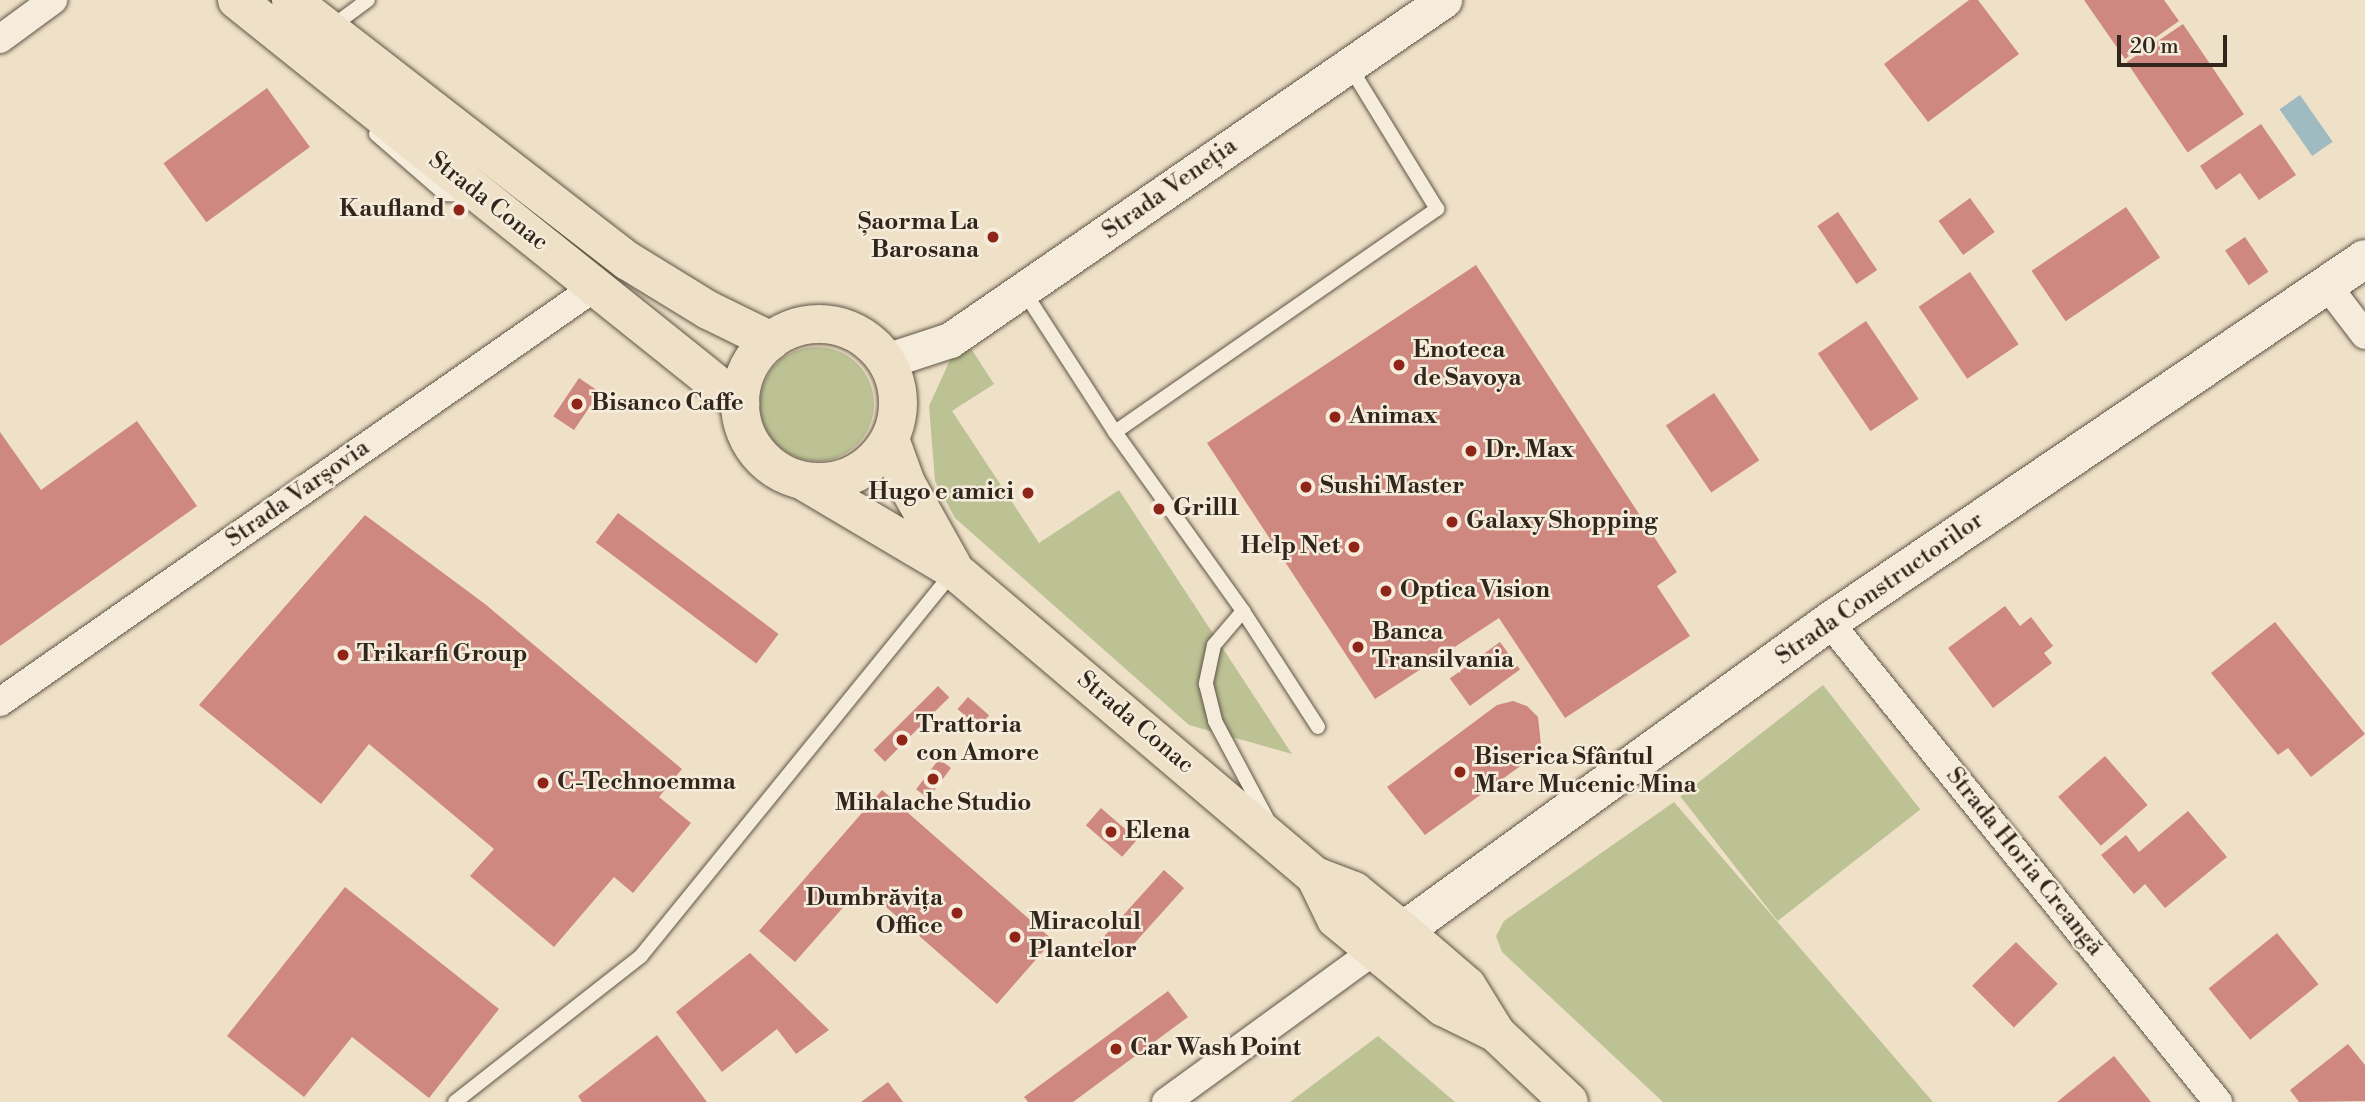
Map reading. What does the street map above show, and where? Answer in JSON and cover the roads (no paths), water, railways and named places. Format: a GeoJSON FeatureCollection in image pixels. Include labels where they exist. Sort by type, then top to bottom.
{"type":"FeatureCollection","features":[{"type":"Feature","properties":{"kind":"main road","name":"Strada Conac"},"geometry":{"type":"LineString","coordinates":[[237,0],[740,403]]}},
{"type":"Feature","properties":{"kind":"main road","name":"Strada Conac"},"geometry":{"type":"LineString","coordinates":[[291,0],[628,261],[708,310],[771,341]]}},
{"type":"Feature","properties":{"kind":"main road","name":"Strada Constructorilor"},"geometry":{"type":"LineString","coordinates":[[1388,941],[1829,622],[2365,259]]}},
{"type":"Feature","properties":{"kind":"main road"},"geometry":{"type":"LineString","coordinates":[[832,325],[859,334],[886,361],[898,399],[890,439],[855,475],[805,482],[779,472],[758,454],[744,430],[740,403],[754,358],[771,341],[795,328],[832,325]]}},
{"type":"Feature","properties":{"kind":"main road","name":"Strada Conac"},"geometry":{"type":"LineString","coordinates":[[890,439],[923,518],[954,569]]}},
{"type":"Feature","properties":{"kind":"main road","name":"Strada Conac"},"geometry":{"type":"LineString","coordinates":[[805,482],[954,569],[1315,876],[1336,919],[1388,941],[1443,1007],[1496,1033],[1569,1102]]}},
{"type":"Feature","properties":{"kind":"street"},"geometry":{"type":"LineString","coordinates":[[0,39],[53,0]]}},
{"type":"Feature","properties":{"kind":"street","name":"Strada Veneția"},"geometry":{"type":"LineString","coordinates":[[886,361],[950,340],[1444,0]]}},
{"type":"Feature","properties":{"kind":"street"},"geometry":{"type":"LineString","coordinates":[[2326,285],[2365,335]]}},
{"type":"Feature","properties":{"kind":"street","name":"Strada Varșovia"},"geometry":{"type":"LineString","coordinates":[[0,702],[595,287]]}},
{"type":"Feature","properties":{"kind":"street","name":"Strada Horia Creangă"},"geometry":{"type":"LineString","coordinates":[[1829,622],[2218,1102]]}},
{"type":"Feature","properties":{"kind":"street"},"geometry":{"type":"LineString","coordinates":[[1166,1102],[1388,941]]}},
{"type":"Feature","properties":{"kind":"lane"},"geometry":{"type":"LineString","coordinates":[[329,29],[368,0]]}},
{"type":"Feature","properties":{"kind":"lane"},"geometry":{"type":"LineString","coordinates":[[1115,432],[1437,209],[1349,65]]}},
{"type":"Feature","properties":{"kind":"lane"},"geometry":{"type":"LineString","coordinates":[[1023,290],[1115,432],[1243,611],[1318,727]]}},
{"type":"Feature","properties":{"kind":"lane"},"geometry":{"type":"LineString","coordinates":[[455,1102],[641,956],[954,569]]}},
{"type":"Feature","properties":{"kind":"lane"},"geometry":{"type":"LineString","coordinates":[[1243,611],[1214,645],[1206,684],[1215,721],[1282,848]]}},
{"type":"Feature","properties":{"kind":"water"},"geometry":{"type":"Polygon","coordinates":[[[2300,95],[2333,142],[2312,156],[2280,109],[2300,95]]]}},
{"type":"Feature","properties":{"kind":"place","name":"Kaufland"},"geometry":{"type":"Point","coordinates":[459,210]}},
{"type":"Feature","properties":{"kind":"place","name":"Șaorma La Barosana"},"geometry":{"type":"Point","coordinates":[993,237]}},
{"type":"Feature","properties":{"kind":"place","name":"Enoteca de Savoya"},"geometry":{"type":"Point","coordinates":[1399,365]}},
{"type":"Feature","properties":{"kind":"place","name":"Bisanco Caffe"},"geometry":{"type":"Point","coordinates":[577,404]}},
{"type":"Feature","properties":{"kind":"place","name":"Animax"},"geometry":{"type":"Point","coordinates":[1335,417]}},
{"type":"Feature","properties":{"kind":"place","name":"Dr. Max"},"geometry":{"type":"Point","coordinates":[1471,451]}},
{"type":"Feature","properties":{"kind":"place","name":"Sushi Master"},"geometry":{"type":"Point","coordinates":[1306,487]}},
{"type":"Feature","properties":{"kind":"place","name":"Hugo e amici"},"geometry":{"type":"Point","coordinates":[1028,493]}},
{"type":"Feature","properties":{"kind":"place","name":"Grill1"},"geometry":{"type":"Point","coordinates":[1159,509]}},
{"type":"Feature","properties":{"kind":"place","name":"Galaxy Shopping"},"geometry":{"type":"Point","coordinates":[1452,522]}},
{"type":"Feature","properties":{"kind":"place","name":"Help Net"},"geometry":{"type":"Point","coordinates":[1354,547]}},
{"type":"Feature","properties":{"kind":"place","name":"Optica Vision"},"geometry":{"type":"Point","coordinates":[1386,591]}},
{"type":"Feature","properties":{"kind":"place","name":"Banca Transilvania"},"geometry":{"type":"Point","coordinates":[1358,647]}},
{"type":"Feature","properties":{"kind":"place","name":"Trikarfi Group"},"geometry":{"type":"Point","coordinates":[343,655]}},
{"type":"Feature","properties":{"kind":"place","name":"Trattoria con Amore"},"geometry":{"type":"Point","coordinates":[902,740]}},
{"type":"Feature","properties":{"kind":"place","name":"Biserica Sfântul Mare Mucenic Mina"},"geometry":{"type":"Point","coordinates":[1460,772]}},
{"type":"Feature","properties":{"kind":"place","name":"Mihalache Studio"},"geometry":{"type":"Point","coordinates":[933,779]}},
{"type":"Feature","properties":{"kind":"place","name":"C-Technoemma"},"geometry":{"type":"Point","coordinates":[543,783]}},
{"type":"Feature","properties":{"kind":"place","name":"Elena"},"geometry":{"type":"Point","coordinates":[1111,832]}},
{"type":"Feature","properties":{"kind":"place","name":"Dumbrăvița Office"},"geometry":{"type":"Point","coordinates":[957,913]}},
{"type":"Feature","properties":{"kind":"place","name":"Miracolul Plantelor"},"geometry":{"type":"Point","coordinates":[1015,937]}},
{"type":"Feature","properties":{"kind":"place","name":"Car Wash Point"},"geometry":{"type":"Point","coordinates":[1116,1049]}}]}
